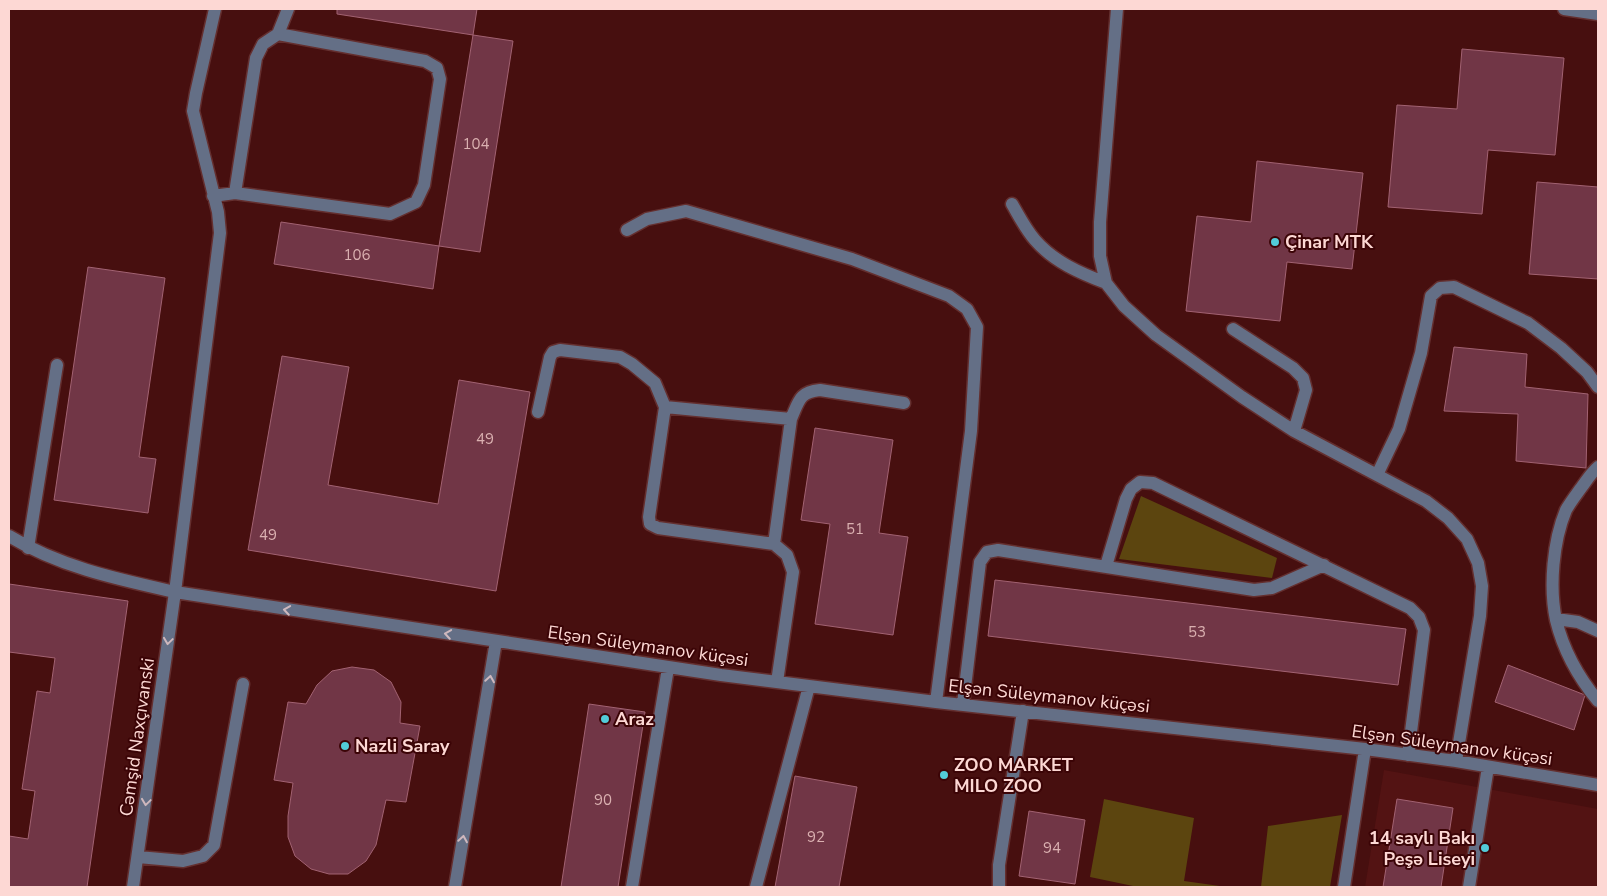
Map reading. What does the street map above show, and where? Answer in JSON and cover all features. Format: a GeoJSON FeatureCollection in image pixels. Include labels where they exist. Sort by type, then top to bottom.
{"type":"FeatureCollection","features":[{"type":"Feature","properties":{"kind":"street","name":"Cəmşid Naxçıvanski"},"geometry":{"type":"LineString","coordinates":[[134,887],[220,233],[218,212],[193,111],[215,9]]}},
{"type":"Feature","properties":{"kind":"street"},"geometry":{"type":"LineString","coordinates":[[235,193],[256,58],[263,44],[278,34],[288,9]]}},
{"type":"Feature","properties":{"kind":"street"},"geometry":{"type":"LineString","coordinates":[[1118,9],[1100,222],[1100,256],[1106,283],[1124,306],[1156,335],[1242,397],[1294,431],[1426,501],[1448,518],[1467,539],[1478,563],[1482,586],[1480,616],[1456,761]]}},
{"type":"Feature","properties":{"kind":"street"},"geometry":{"type":"LineString","coordinates":[[1564,9],[1598,14]]}},
{"type":"Feature","properties":{"kind":"street"},"geometry":{"type":"LineString","coordinates":[[213,196],[235,193],[390,214],[416,202],[424,184],[440,79],[437,68],[425,61],[278,34]]}},
{"type":"Feature","properties":{"kind":"street"},"geometry":{"type":"LineString","coordinates":[[1012,204],[1035,240],[1051,254],[1076,271],[1106,283]]}},
{"type":"Feature","properties":{"kind":"street"},"geometry":{"type":"LineString","coordinates":[[627,230],[647,219],[686,211],[852,260],[949,296],[967,309],[977,327],[971,431],[936,702]]}},
{"type":"Feature","properties":{"kind":"street"},"geometry":{"type":"LineString","coordinates":[[1377,475],[1399,429],[1421,354],[1431,296],[1440,288],[1454,288],[1528,324],[1561,348],[1587,372],[1598,387]]}},
{"type":"Feature","properties":{"kind":"street"},"geometry":{"type":"LineString","coordinates":[[1233,329],[1293,368],[1303,378],[1306,390],[1294,431]]}},
{"type":"Feature","properties":{"kind":"street"},"geometry":{"type":"LineString","coordinates":[[538,412],[550,357],[553,352],[560,350],[620,357],[632,364],[655,383],[665,407],[649,517],[650,524],[658,528],[774,544],[787,555],[793,572],[777,682]]}},
{"type":"Feature","properties":{"kind":"street"},"geometry":{"type":"LineString","coordinates":[[28,548],[57,365]]}},
{"type":"Feature","properties":{"kind":"street"},"geometry":{"type":"LineString","coordinates":[[774,544],[791,419],[800,397],[809,391],[820,390],[904,402]]}},
{"type":"Feature","properties":{"kind":"street"},"geometry":{"type":"LineString","coordinates":[[665,407],[791,419]]}},
{"type":"Feature","properties":{"kind":"street"},"geometry":{"type":"LineString","coordinates":[[1598,467],[1567,510],[1555,547],[1553,586],[1556,619],[1568,654],[1598,701]]}},
{"type":"Feature","properties":{"kind":"street"},"geometry":{"type":"LineString","coordinates":[[1106,566],[1126,499],[1131,489],[1140,482],[1153,483],[1410,608],[1419,617],[1424,630],[1408,755]]}},
{"type":"Feature","properties":{"kind":"street","name":"Elşən Süleymanov küçəsi"},"geometry":{"type":"LineString","coordinates":[[9,536],[51,559],[98,574],[174,592],[668,668],[936,702],[1365,749],[1456,761],[1598,784]]}},
{"type":"Feature","properties":{"kind":"street"},"geometry":{"type":"LineString","coordinates":[[963,704],[980,562],[987,552],[998,550],[1254,590],[1272,588],[1324,565]]}},
{"type":"Feature","properties":{"kind":"street"},"geometry":{"type":"LineString","coordinates":[[1556,619],[1578,622],[1598,631]]}},
{"type":"Feature","properties":{"kind":"street"},"geometry":{"type":"LineString","coordinates":[[455,887],[496,641]]}},
{"type":"Feature","properties":{"kind":"street"},"geometry":{"type":"LineString","coordinates":[[632,887],[668,668]]}},
{"type":"Feature","properties":{"kind":"street"},"geometry":{"type":"LineString","coordinates":[[138,857],[183,861],[203,856],[214,845],[244,684]]}},
{"type":"Feature","properties":{"kind":"street"},"geometry":{"type":"LineString","coordinates":[[756,887],[809,686]]}},
{"type":"Feature","properties":{"kind":"street"},"geometry":{"type":"LineString","coordinates":[[999,887],[999,865],[1023,711]]}},
{"type":"Feature","properties":{"kind":"street"},"geometry":{"type":"LineString","coordinates":[[1344,887],[1365,749]]}},
{"type":"Feature","properties":{"kind":"street"},"geometry":{"type":"LineString","coordinates":[[1469,887],[1488,766]]}},
{"type":"Feature","properties":{"kind":"shaded area"},"geometry":{"type":"Polygon","coordinates":[[[1141,496],[1277,558],[1272,578],[1119,559],[1141,496]]]}},
{"type":"Feature","properties":{"kind":"shaded area","name":"14 saylı Bakı Peşə Liseyi"},"geometry":{"type":"Polygon","coordinates":[[[1384,770],[1598,809],[1598,887],[1365,887],[1384,770]]]}},
{"type":"Feature","properties":{"kind":"shaded area"},"geometry":{"type":"Polygon","coordinates":[[[1104,799],[1194,818],[1184,881],[1227,887],[1133,887],[1090,877],[1104,799]]]}},
{"type":"Feature","properties":{"kind":"shaded area"},"geometry":{"type":"Polygon","coordinates":[[[1342,815],[1330,887],[1261,887],[1268,826],[1342,815]]]}},
{"type":"Feature","properties":{"kind":"building"},"geometry":{"type":"Polygon","coordinates":[[[337,9],[477,9],[473,35],[337,14],[337,9]]]}},
{"type":"Feature","properties":{"kind":"building"},"geometry":{"type":"Polygon","coordinates":[[[473,35],[513,41],[480,252],[439,246],[473,35]]]}},
{"type":"Feature","properties":{"kind":"building"},"geometry":{"type":"Polygon","coordinates":[[[1462,49],[1564,58],[1555,155],[1488,150],[1482,214],[1388,207],[1397,105],[1457,109],[1462,49]]]}},
{"type":"Feature","properties":{"kind":"building","name":"Çinar MTK"},"geometry":{"type":"Polygon","coordinates":[[[1257,161],[1363,173],[1352,269],[1287,262],[1280,321],[1186,311],[1197,216],[1251,222],[1257,161]]]}},
{"type":"Feature","properties":{"kind":"building"},"geometry":{"type":"Polygon","coordinates":[[[1537,182],[1598,187],[1598,279],[1529,274],[1537,182]]]}},
{"type":"Feature","properties":{"kind":"building"},"geometry":{"type":"Polygon","coordinates":[[[281,222],[439,246],[433,289],[274,264],[281,222]]]}},
{"type":"Feature","properties":{"kind":"building"},"geometry":{"type":"Polygon","coordinates":[[[88,267],[165,278],[139,457],[156,459],[148,513],[54,500],[88,267]]]}},
{"type":"Feature","properties":{"kind":"building"},"geometry":{"type":"Polygon","coordinates":[[[1454,347],[1527,354],[1525,387],[1588,394],[1586,468],[1516,461],[1518,414],[1444,411],[1454,347]]]}},
{"type":"Feature","properties":{"kind":"building"},"geometry":{"type":"Polygon","coordinates":[[[282,356],[349,367],[328,485],[438,504],[459,380],[530,392],[496,591],[248,550],[282,356]]]}},
{"type":"Feature","properties":{"kind":"building"},"geometry":{"type":"Polygon","coordinates":[[[815,428],[893,440],[879,533],[908,537],[893,635],[815,624],[830,524],[801,520],[815,428]]]}},
{"type":"Feature","properties":{"kind":"building"},"geometry":{"type":"Polygon","coordinates":[[[995,580],[1406,629],[1398,685],[988,636],[995,580]]]}},
{"type":"Feature","properties":{"kind":"building"},"geometry":{"type":"Polygon","coordinates":[[[9,584],[128,601],[87,887],[9,887],[9,836],[28,839],[35,791],[22,789],[37,691],[50,693],[55,658],[9,652],[9,584]]]}},
{"type":"Feature","properties":{"kind":"building"},"geometry":{"type":"Polygon","coordinates":[[[1508,665],[1585,695],[1574,730],[1495,702],[1508,665]]]}},
{"type":"Feature","properties":{"kind":"building"},"geometry":{"type":"Polygon","coordinates":[[[352,667],[374,670],[391,682],[401,702],[400,723],[420,726],[406,802],[386,800],[376,845],[366,861],[348,874],[329,874],[311,869],[295,856],[288,837],[288,816],[293,783],[274,780],[288,702],[306,704],[317,685],[332,671],[352,667]]]}},
{"type":"Feature","properties":{"kind":"building"},"geometry":{"type":"Polygon","coordinates":[[[589,704],[645,712],[618,887],[561,887],[589,704]]]}},
{"type":"Feature","properties":{"kind":"building"},"geometry":{"type":"Polygon","coordinates":[[[795,776],[857,787],[839,887],[775,887],[795,776]]]}},
{"type":"Feature","properties":{"kind":"building"},"geometry":{"type":"Polygon","coordinates":[[[1397,799],[1453,808],[1441,887],[1383,887],[1397,799]]]}},
{"type":"Feature","properties":{"kind":"building"},"geometry":{"type":"Polygon","coordinates":[[[1029,811],[1085,820],[1075,884],[1019,876],[1029,811]]]}},
{"type":"Feature","properties":{"kind":"place","name":"Çinar MTK"},"geometry":{"type":"Point","coordinates":[1275,242]}},
{"type":"Feature","properties":{"kind":"place","name":"Araz"},"geometry":{"type":"Point","coordinates":[605,719]}},
{"type":"Feature","properties":{"kind":"place","name":"Nazli Saray"},"geometry":{"type":"Point","coordinates":[345,746]}},
{"type":"Feature","properties":{"kind":"place","name":"ZOO MARKET MILO ZOO"},"geometry":{"type":"Point","coordinates":[944,775]}},
{"type":"Feature","properties":{"kind":"place","name":"14 saylı Bakı Peşə Liseyi"},"geometry":{"type":"Point","coordinates":[1485,848]}}]}
